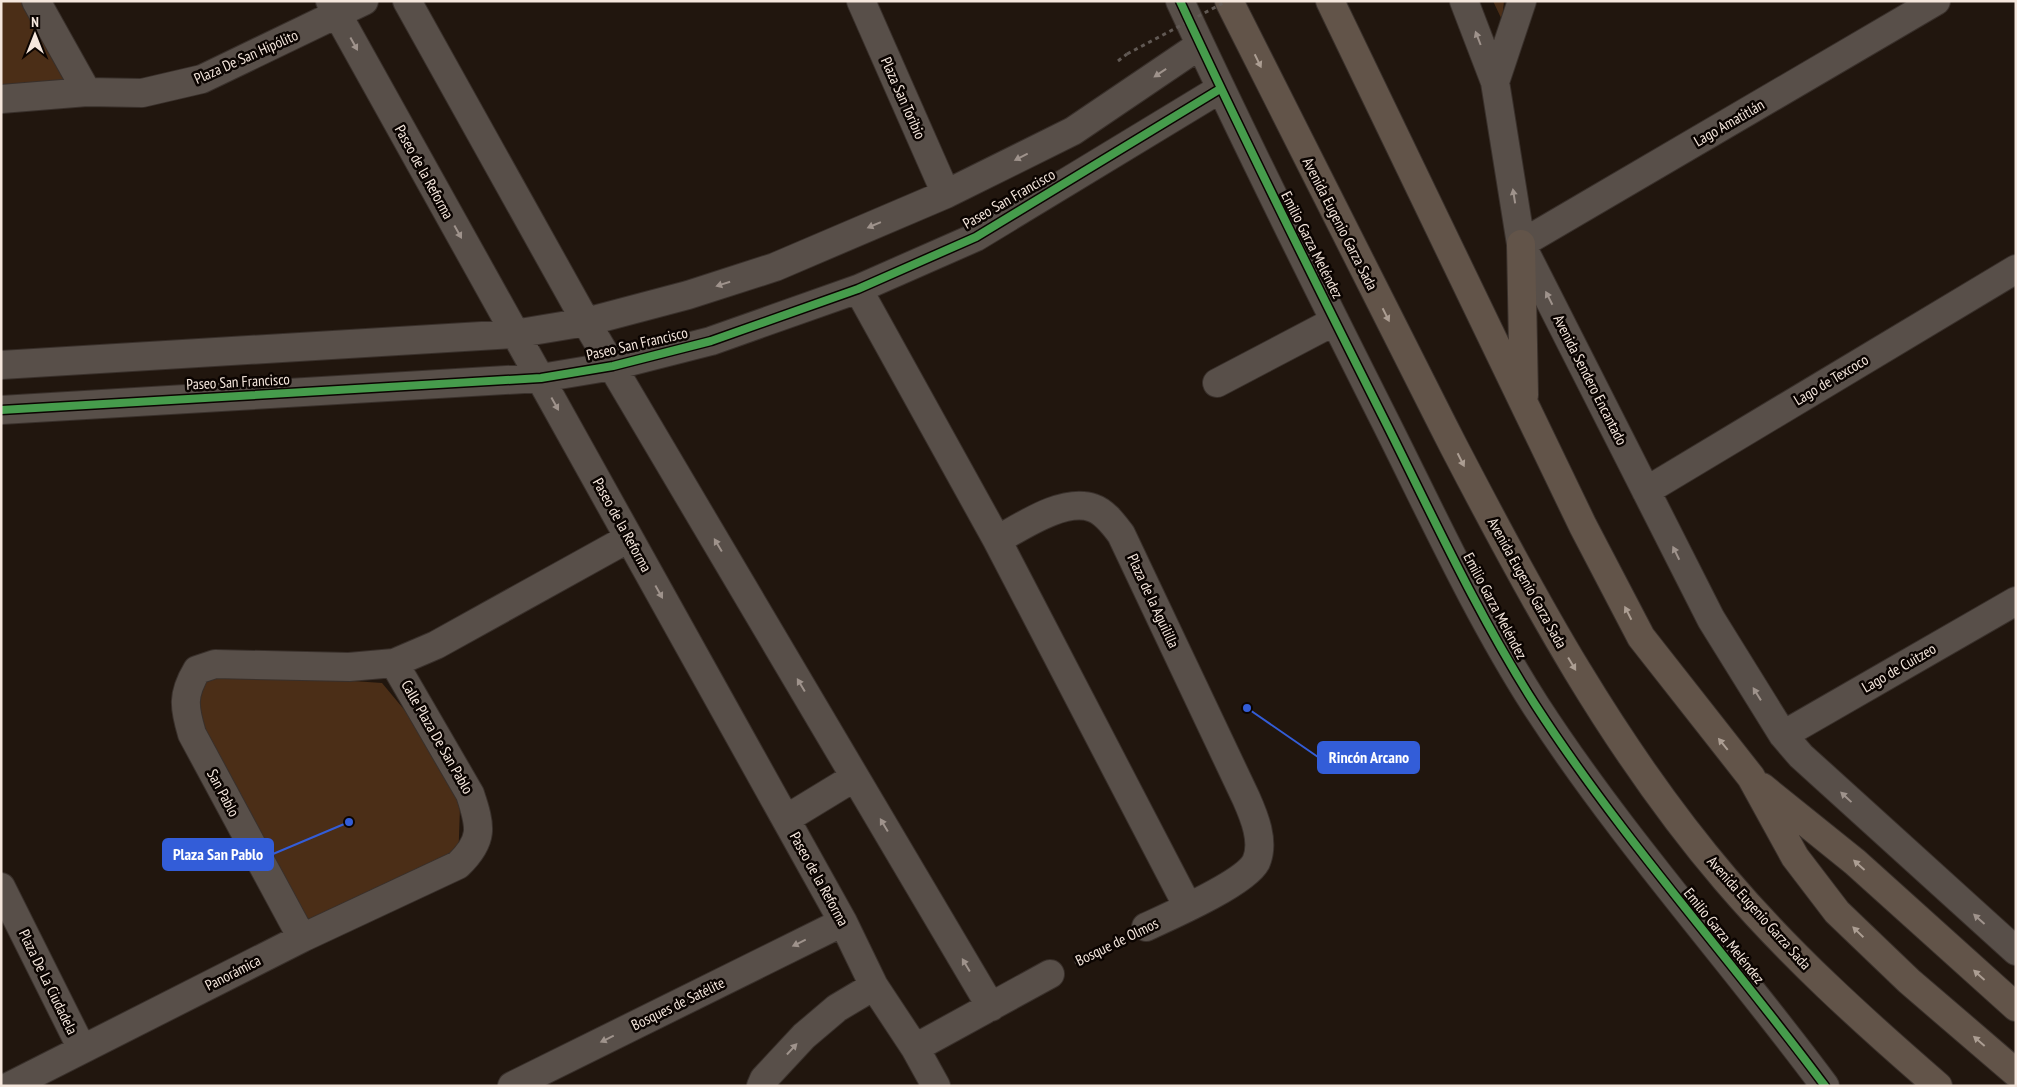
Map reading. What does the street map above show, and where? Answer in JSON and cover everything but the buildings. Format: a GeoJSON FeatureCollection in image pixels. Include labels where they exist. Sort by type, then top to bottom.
{"type":"FeatureCollection","features":[{"type":"Feature","properties":{"kind":"highway","name":"Avenida Eugenio Garza Sada"},"geometry":{"type":"LineString","coordinates":[[1221,1],[1232,8],[1360,266],[1460,458],[1548,624],[1596,705],[1650,783],[1725,879],[1804,965],[1938,1086]]}},
{"type":"Feature","properties":{"kind":"highway"},"geometry":{"type":"LineString","coordinates":[[1330,1],[1583,526],[1641,637],[1750,777],[1795,857],[1838,912],[1909,981],[2016,1073]]}},
{"type":"Feature","properties":{"kind":"highway"},"geometry":{"type":"LineString","coordinates":[[1521,244],[1524,404]]}},
{"type":"Feature","properties":{"kind":"highway"},"geometry":{"type":"LineString","coordinates":[[1750,777],[1855,862],[2016,1007]]}},
{"type":"Feature","properties":{"kind":"street"},"geometry":{"type":"LineString","coordinates":[[36,1],[87,92]]}},
{"type":"Feature","properties":{"kind":"street","name":"Plaza De San Hipólito"},"geometry":{"type":"LineString","coordinates":[[1,100],[87,92],[142,93],[202,79],[334,8],[364,1]]}},
{"type":"Feature","properties":{"kind":"street"},"geometry":{"type":"LineString","coordinates":[[407,1],[586,322],[991,1007]]}},
{"type":"Feature","properties":{"kind":"street","name":"Plaza San Toribio"},"geometry":{"type":"LineString","coordinates":[[861,1],[946,194]]}},
{"type":"Feature","properties":{"kind":"street"},"geometry":{"type":"LineString","coordinates":[[1180,1],[1220,89]]}},
{"type":"Feature","properties":{"kind":"street","name":"Avenida Sendero Encantado"},"geometry":{"type":"LineString","coordinates":[[1464,1],[1495,82],[1521,244],[1711,618],[1783,735],[1801,756],[2011,940]]}},
{"type":"Feature","properties":{"kind":"street"},"geometry":{"type":"LineString","coordinates":[[1495,82],[1522,1]]}},
{"type":"Feature","properties":{"kind":"street","name":"Lago Amatitlán"},"geometry":{"type":"LineString","coordinates":[[1521,244],[1936,1]]}},
{"type":"Feature","properties":{"kind":"street","name":"Paseo de la Reforma"},"geometry":{"type":"LineString","coordinates":[[334,8],[843,922],[874,986],[915,1048],[936,1086]]}},
{"type":"Feature","properties":{"kind":"street","name":"Paseo San Francisco"},"geometry":{"type":"LineString","coordinates":[[1,364],[514,334],[586,322],[688,295],[775,267],[946,194],[1073,131],[1200,45]]}},
{"type":"Feature","properties":{"kind":"street","name":"Paseo San Francisco"},"geometry":{"type":"LineString","coordinates":[[1,410],[541,378],[613,366],[711,341],[858,289],[976,237],[1220,89]]}},
{"type":"Feature","properties":{"kind":"street","name":"Emilio Garza Meléndez"},"geometry":{"type":"LineString","coordinates":[[1220,89],[1335,321],[1504,653],[1574,764],[1651,868],[1825,1086]]}},
{"type":"Feature","properties":{"kind":"street","name":"Lago de Texcoco"},"geometry":{"type":"LineString","coordinates":[[1646,491],[2016,269]]}},
{"type":"Feature","properties":{"kind":"street"},"geometry":{"type":"LineString","coordinates":[[858,289],[996,540],[1188,907]]}},
{"type":"Feature","properties":{"kind":"street"},"geometry":{"type":"LineString","coordinates":[[1217,383],[1335,321]]}},
{"type":"Feature","properties":{"kind":"street","name":"Plaza de la Aguililla"},"geometry":{"type":"LineString","coordinates":[[996,540],[1045,513],[1068,506],[1093,508],[1110,520],[1121,534],[1246,798]]}},
{"type":"Feature","properties":{"kind":"street"},"geometry":{"type":"LineString","coordinates":[[394,663],[436,644],[630,538]]}},
{"type":"Feature","properties":{"kind":"street","name":"Lago de Cuitzeo"},"geometry":{"type":"LineString","coordinates":[[1783,735],[2016,600]]}},
{"type":"Feature","properties":{"kind":"street","name":"San Pablo"},"geometry":{"type":"LineString","coordinates":[[302,938],[192,734],[184,709],[187,687],[197,670],[215,664],[349,667],[394,663]]}},
{"type":"Feature","properties":{"kind":"street","name":"Calle Plaza De San Pablo"},"geometry":{"type":"LineString","coordinates":[[394,663],[470,794],[477,816],[477,837],[472,851],[458,866]]}},
{"type":"Feature","properties":{"kind":"street"},"geometry":{"type":"LineString","coordinates":[[786,819],[855,777]]}},
{"type":"Feature","properties":{"kind":"street","name":"Bosque de Olmos"},"geometry":{"type":"LineString","coordinates":[[1146,927],[1188,907],[1245,874],[1255,862],[1259,847],[1257,829],[1246,798]]}},
{"type":"Feature","properties":{"kind":"street","name":"Panorámica"},"geometry":{"type":"LineString","coordinates":[[10,1086],[302,938],[458,866]]}},
{"type":"Feature","properties":{"kind":"street","name":"Plaza De La Ciudadela"},"geometry":{"type":"LineString","coordinates":[[1,887],[82,1049]]}},
{"type":"Feature","properties":{"kind":"street","name":"Bosques de Satélite"},"geometry":{"type":"LineString","coordinates":[[512,1086],[843,922]]}},
{"type":"Feature","properties":{"kind":"street"},"geometry":{"type":"LineString","coordinates":[[915,1048],[1050,974]]}},
{"type":"Feature","properties":{"kind":"street"},"geometry":{"type":"LineString","coordinates":[[761,1086],[764,1078],[804,1036],[837,1008],[874,986]]}},
{"type":"Feature","properties":{"kind":"path"},"geometry":{"type":"LineString","coordinates":[[1127,54],[1232,8]]}},
{"type":"Feature","properties":{"kind":"shaded area"},"geometry":{"type":"Polygon","coordinates":[[[1,1],[36,1],[87,92],[1,98],[1,1]]]}},
{"type":"Feature","properties":{"kind":"shaded area"},"geometry":{"type":"Polygon","coordinates":[[[1493,1],[1504,1],[1502,20],[1493,1]]]}},
{"type":"Feature","properties":{"kind":"shaded area"},"geometry":{"type":"Polygon","coordinates":[[[197,670],[382,683],[461,778],[458,865],[302,938],[192,734],[197,670]]]}},
{"type":"Feature","properties":{"kind":"cycle path"},"geometry":{"type":"LineString","coordinates":[[1180,1],[1230,108],[1440,532],[1476,603],[1515,672],[1536,706],[1604,804],[1825,1086]]}},
{"type":"Feature","properties":{"kind":"cycle path"},"geometry":{"type":"LineString","coordinates":[[1,410],[541,378],[613,366],[711,341],[858,289],[976,237],[1220,89]]}},
{"type":"Feature","properties":{"kind":"place","name":"Rincón Arcano"},"geometry":{"type":"Point","coordinates":[1247,708]}},
{"type":"Feature","properties":{"kind":"place","name":"Plaza San Pablo"},"geometry":{"type":"Point","coordinates":[349,822]}}]}
